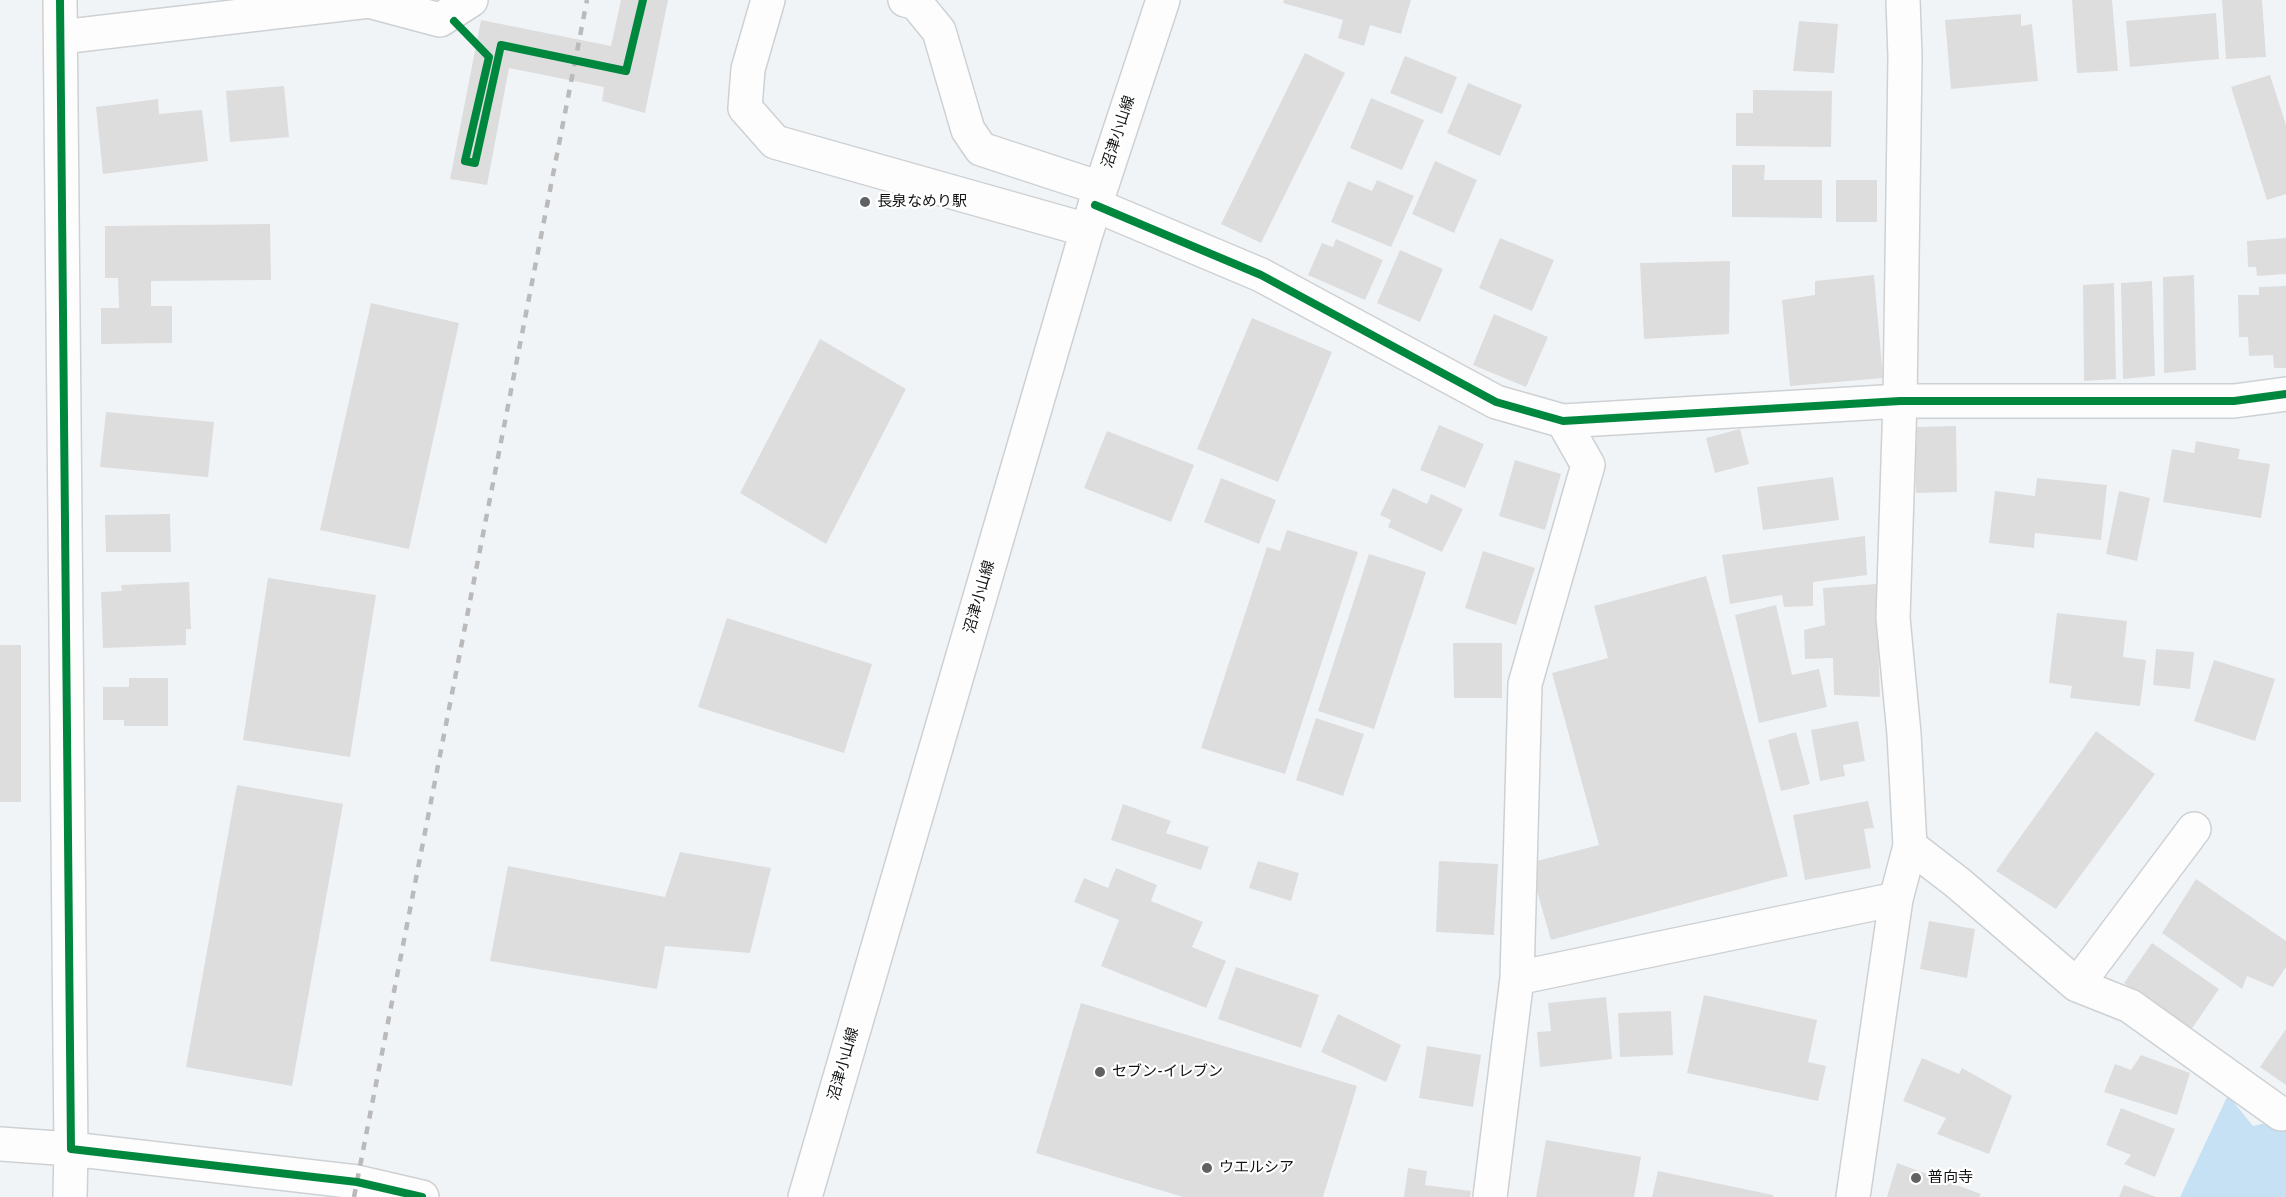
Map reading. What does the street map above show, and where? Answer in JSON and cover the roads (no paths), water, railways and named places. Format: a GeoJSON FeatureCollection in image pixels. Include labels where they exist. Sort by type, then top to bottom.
{"type":"FeatureCollection","features":[{"type":"Feature","properties":{"kind":"street"},"geometry":{"type":"LineString","coordinates":[[60,0],[70,1197]]}},
{"type":"Feature","properties":{"kind":"street"},"geometry":{"type":"LineString","coordinates":[[61,37],[369,1],[418,7],[440,20],[471,0]]}},
{"type":"Feature","properties":{"kind":"street"},"geometry":{"type":"LineString","coordinates":[[768,0],[748,69],[745,108],[775,142],[1094,208]]}},
{"type":"Feature","properties":{"kind":"street"},"geometry":{"type":"LineString","coordinates":[[905,0],[916,3],[939,32],[968,130],[981,149],[1094,208],[1261,275],[1496,402],[1563,421],[1900,401],[2234,401],[2286,394]]}},
{"type":"Feature","properties":{"kind":"street","name":"沼津小山線"},"geometry":{"type":"LineString","coordinates":[[805,1197],[1094,208],[1162,0]]}},
{"type":"Feature","properties":{"kind":"street"},"geometry":{"type":"LineString","coordinates":[[1853,1197],[1896,899],[1910,846],[1904,734],[1893,618],[1900,401],[1905,57],[1903,0]]}},
{"type":"Feature","properties":{"kind":"street"},"geometry":{"type":"LineString","coordinates":[[1490,1197],[1517,978],[1525,684],[1588,465],[1563,421]]}},
{"type":"Feature","properties":{"kind":"street"},"geometry":{"type":"LineString","coordinates":[[2077,985],[2194,829]]}},
{"type":"Feature","properties":{"kind":"street"},"geometry":{"type":"LineString","coordinates":[[1910,846],[1958,883],[2077,985],[2130,1006],[2281,1114]]}},
{"type":"Feature","properties":{"kind":"street"},"geometry":{"type":"LineString","coordinates":[[1517,978],[1896,899]]}},
{"type":"Feature","properties":{"kind":"street"},"geometry":{"type":"LineString","coordinates":[[0,1144],[71,1149],[357,1182],[422,1197]]}},
{"type":"Feature","properties":{"kind":"railway"},"geometry":{"type":"LineString","coordinates":[[354,1197],[587,0]]}},
{"type":"Feature","properties":{"kind":"place","name":"長泉なめり駅"},"geometry":{"type":"Point","coordinates":[865,202]}},
{"type":"Feature","properties":{"kind":"place","name":"セブン-イレブン"},"geometry":{"type":"Point","coordinates":[1100,1072]}},
{"type":"Feature","properties":{"kind":"place","name":"ウエルシア"},"geometry":{"type":"Point","coordinates":[1207,1168]}},
{"type":"Feature","properties":{"kind":"place","name":"普向寺"},"geometry":{"type":"Point","coordinates":[1916,1178]}}]}
